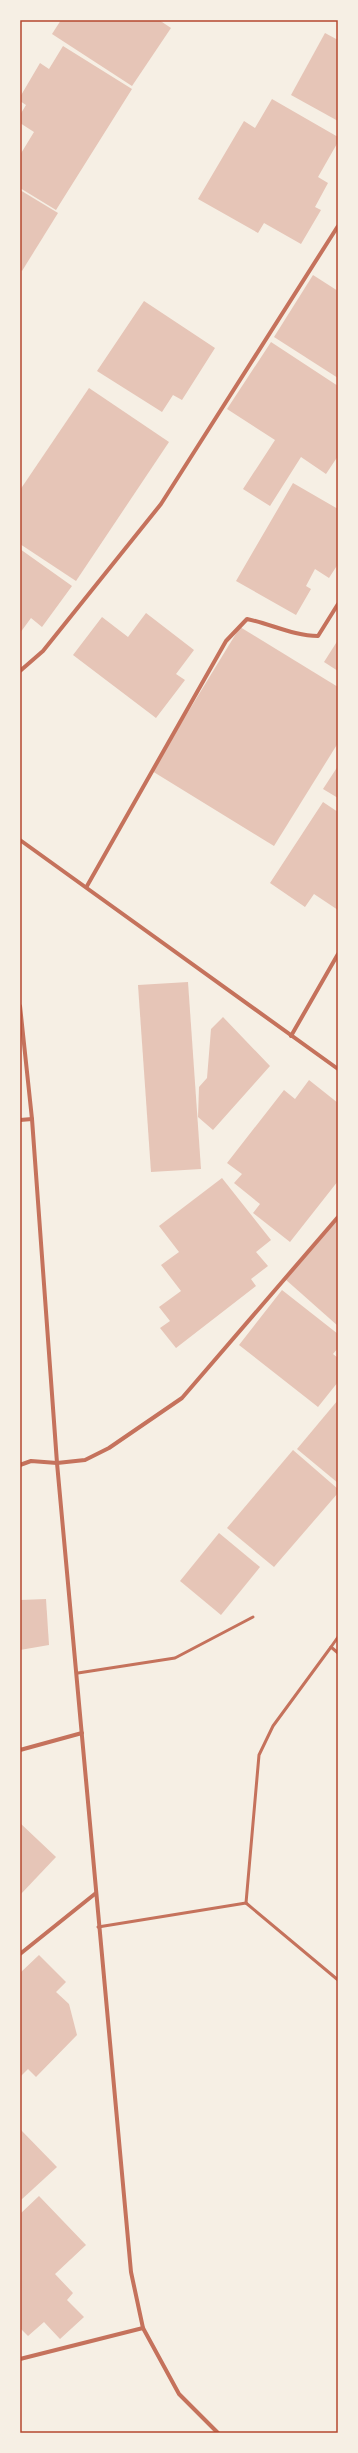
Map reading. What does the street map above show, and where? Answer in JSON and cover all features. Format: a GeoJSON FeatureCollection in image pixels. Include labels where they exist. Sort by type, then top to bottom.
{"type":"FeatureCollection","features":[{"type":"Feature","properties":{"kind":"street"},"geometry":{"type":"LineString","coordinates":[[20,671],[43,651],[161,504],[338,226]]}},
{"type":"Feature","properties":{"kind":"street"},"geometry":{"type":"LineString","coordinates":[[87,886],[226,640],[247,619],[271,624],[302,636],[318,636],[338,604]]}},
{"type":"Feature","properties":{"kind":"street"},"geometry":{"type":"LineString","coordinates":[[20,840],[87,886],[338,1069]]}},
{"type":"Feature","properties":{"kind":"street"},"geometry":{"type":"LineString","coordinates":[[291,1036],[338,954]]}},
{"type":"Feature","properties":{"kind":"street"},"geometry":{"type":"LineString","coordinates":[[20,1006],[32,1119],[57,1464],[78,1673],[98,1927],[131,2272],[143,2328],[179,2394],[218,2433]]}},
{"type":"Feature","properties":{"kind":"street"},"geometry":{"type":"LineString","coordinates":[[20,1120],[32,1119]]}},
{"type":"Feature","properties":{"kind":"street"},"geometry":{"type":"LineString","coordinates":[[20,1465],[31,1461],[57,1464],[85,1460],[109,1448],[182,1398],[338,1217]]}},
{"type":"Feature","properties":{"kind":"street"},"geometry":{"type":"LineString","coordinates":[[20,1750],[82,1732]]}},
{"type":"Feature","properties":{"kind":"street"},"geometry":{"type":"LineString","coordinates":[[20,1954],[96,1893]]}},
{"type":"Feature","properties":{"kind":"street"},"geometry":{"type":"LineString","coordinates":[[20,2359],[143,2328]]}},
{"type":"Feature","properties":{"kind":"lane"},"geometry":{"type":"LineString","coordinates":[[78,1673],[175,1658],[253,1617]]}},
{"type":"Feature","properties":{"kind":"lane"},"geometry":{"type":"LineString","coordinates":[[246,1903],[259,1755],[273,1726],[338,1638]]}},
{"type":"Feature","properties":{"kind":"lane"},"geometry":{"type":"LineString","coordinates":[[331,1647],[338,1653]]}},
{"type":"Feature","properties":{"kind":"lane"},"geometry":{"type":"LineString","coordinates":[[98,1927],[246,1903],[338,1980]]}},
{"type":"Feature","properties":{"kind":"building"},"geometry":{"type":"Polygon","coordinates":[[[61,20],[159,20],[171,28],[132,86],[52,34],[61,20]]]}},
{"type":"Feature","properties":{"kind":"building"},"geometry":{"type":"Polygon","coordinates":[[[325,33],[338,40],[338,121],[291,95],[325,33]]]}},
{"type":"Feature","properties":{"kind":"building"},"geometry":{"type":"Polygon","coordinates":[[[63,46],[132,89],[56,210],[20,188],[20,155],[34,132],[20,123],[20,115],[26,105],[20,101],[20,97],[40,63],[49,69],[63,46]]]}},
{"type":"Feature","properties":{"kind":"building"},"geometry":{"type":"Polygon","coordinates":[[[272,99],[338,137],[338,142],[318,177],[328,183],[315,207],[321,210],[301,244],[264,223],[258,233],[198,199],[244,121],[255,128],[272,99]]]}},
{"type":"Feature","properties":{"kind":"building"},"geometry":{"type":"Polygon","coordinates":[[[20,190],[58,213],[22,271],[20,269],[20,190]]]}},
{"type":"Feature","properties":{"kind":"building"},"geometry":{"type":"Polygon","coordinates":[[[313,275],[338,291],[338,378],[274,337],[313,275]]]}},
{"type":"Feature","properties":{"kind":"building"},"geometry":{"type":"Polygon","coordinates":[[[144,301],[215,348],[182,400],[173,395],[162,412],[97,371],[144,301]]]}},
{"type":"Feature","properties":{"kind":"building"},"geometry":{"type":"Polygon","coordinates":[[[271,342],[338,386],[338,456],[326,474],[301,457],[270,506],[243,489],[275,440],[227,409],[271,342]]]}},
{"type":"Feature","properties":{"kind":"building"},"geometry":{"type":"Polygon","coordinates":[[[89,388],[169,442],[76,581],[20,544],[20,490],[89,388]]]}},
{"type":"Feature","properties":{"kind":"building"},"geometry":{"type":"Polygon","coordinates":[[[293,483],[338,509],[338,564],[329,578],[315,569],[306,586],[311,589],[296,615],[236,581],[293,483]]]}},
{"type":"Feature","properties":{"kind":"building"},"geometry":{"type":"Polygon","coordinates":[[[20,549],[72,586],[42,627],[31,618],[20,633],[20,549]]]}},
{"type":"Feature","properties":{"kind":"building"},"geometry":{"type":"Polygon","coordinates":[[[146,613],[194,650],[176,674],[185,680],[156,718],[73,655],[102,617],[128,637],[146,613]]]}},
{"type":"Feature","properties":{"kind":"building"},"geometry":{"type":"Polygon","coordinates":[[[240,627],[338,687],[338,743],[274,846],[152,771],[240,627]]]}},
{"type":"Feature","properties":{"kind":"building"},"geometry":{"type":"Polygon","coordinates":[[[338,640],[338,671],[324,662],[338,640]]]}},
{"type":"Feature","properties":{"kind":"building"},"geometry":{"type":"Polygon","coordinates":[[[338,766],[338,798],[323,789],[338,766]]]}},
{"type":"Feature","properties":{"kind":"building"},"geometry":{"type":"Polygon","coordinates":[[[323,802],[338,812],[338,910],[314,894],[305,907],[270,883],[323,802]]]}},
{"type":"Feature","properties":{"kind":"building"},"geometry":{"type":"Polygon","coordinates":[[[188,982],[201,1169],[151,1172],[138,985],[188,982]]]}},
{"type":"Feature","properties":{"kind":"building"},"geometry":{"type":"Polygon","coordinates":[[[223,1017],[270,1066],[213,1130],[198,1117],[199,1087],[207,1078],[211,1029],[223,1017]]]}},
{"type":"Feature","properties":{"kind":"building"},"geometry":{"type":"Polygon","coordinates":[[[309,1080],[338,1103],[338,1181],[290,1242],[253,1213],[260,1204],[234,1183],[242,1174],[227,1163],[284,1090],[295,1099],[309,1080]]]}},
{"type":"Feature","properties":{"kind":"building"},"geometry":{"type":"Polygon","coordinates":[[[222,1178],[271,1240],[256,1252],[268,1266],[251,1279],[256,1286],[176,1348],[160,1328],[170,1321],[159,1307],[181,1291],[161,1265],[179,1252],[159,1226],[222,1178]]]}},
{"type":"Feature","properties":{"kind":"building"},"geometry":{"type":"Polygon","coordinates":[[[337,1220],[338,1221],[338,1326],[285,1279],[337,1220]]]}},
{"type":"Feature","properties":{"kind":"building"},"geometry":{"type":"Polygon","coordinates":[[[282,1290],[338,1334],[338,1348],[333,1354],[338,1358],[338,1382],[318,1407],[239,1345],[282,1290]]]}},
{"type":"Feature","properties":{"kind":"building"},"geometry":{"type":"Polygon","coordinates":[[[338,1400],[338,1483],[297,1449],[338,1400]]]}},
{"type":"Feature","properties":{"kind":"building"},"geometry":{"type":"Polygon","coordinates":[[[293,1450],[338,1489],[338,1493],[274,1567],[227,1528],[293,1450]]]}},
{"type":"Feature","properties":{"kind":"building"},"geometry":{"type":"Polygon","coordinates":[[[219,1533],[260,1567],[221,1615],[180,1581],[219,1533]]]}},
{"type":"Feature","properties":{"kind":"building"},"geometry":{"type":"Polygon","coordinates":[[[46,1599],[49,1645],[20,1650],[20,1600],[46,1599]]]}},
{"type":"Feature","properties":{"kind":"building"},"geometry":{"type":"Polygon","coordinates":[[[20,1823],[56,1857],[20,1895],[20,1823]]]}},
{"type":"Feature","properties":{"kind":"building"},"geometry":{"type":"Polygon","coordinates":[[[39,1955],[66,1982],[56,1992],[69,2004],[77,2035],[36,2077],[28,2069],[20,2077],[20,1973],[39,1955]]]}},
{"type":"Feature","properties":{"kind":"building"},"geometry":{"type":"Polygon","coordinates":[[[20,2129],[57,2167],[21,2200],[20,2199],[20,2129]]]}},
{"type":"Feature","properties":{"kind":"building"},"geometry":{"type":"Polygon","coordinates":[[[39,2196],[86,2245],[55,2274],[73,2293],[67,2300],[84,2317],[60,2339],[44,2322],[28,2336],[20,2328],[20,2214],[39,2196]]]}}]}
